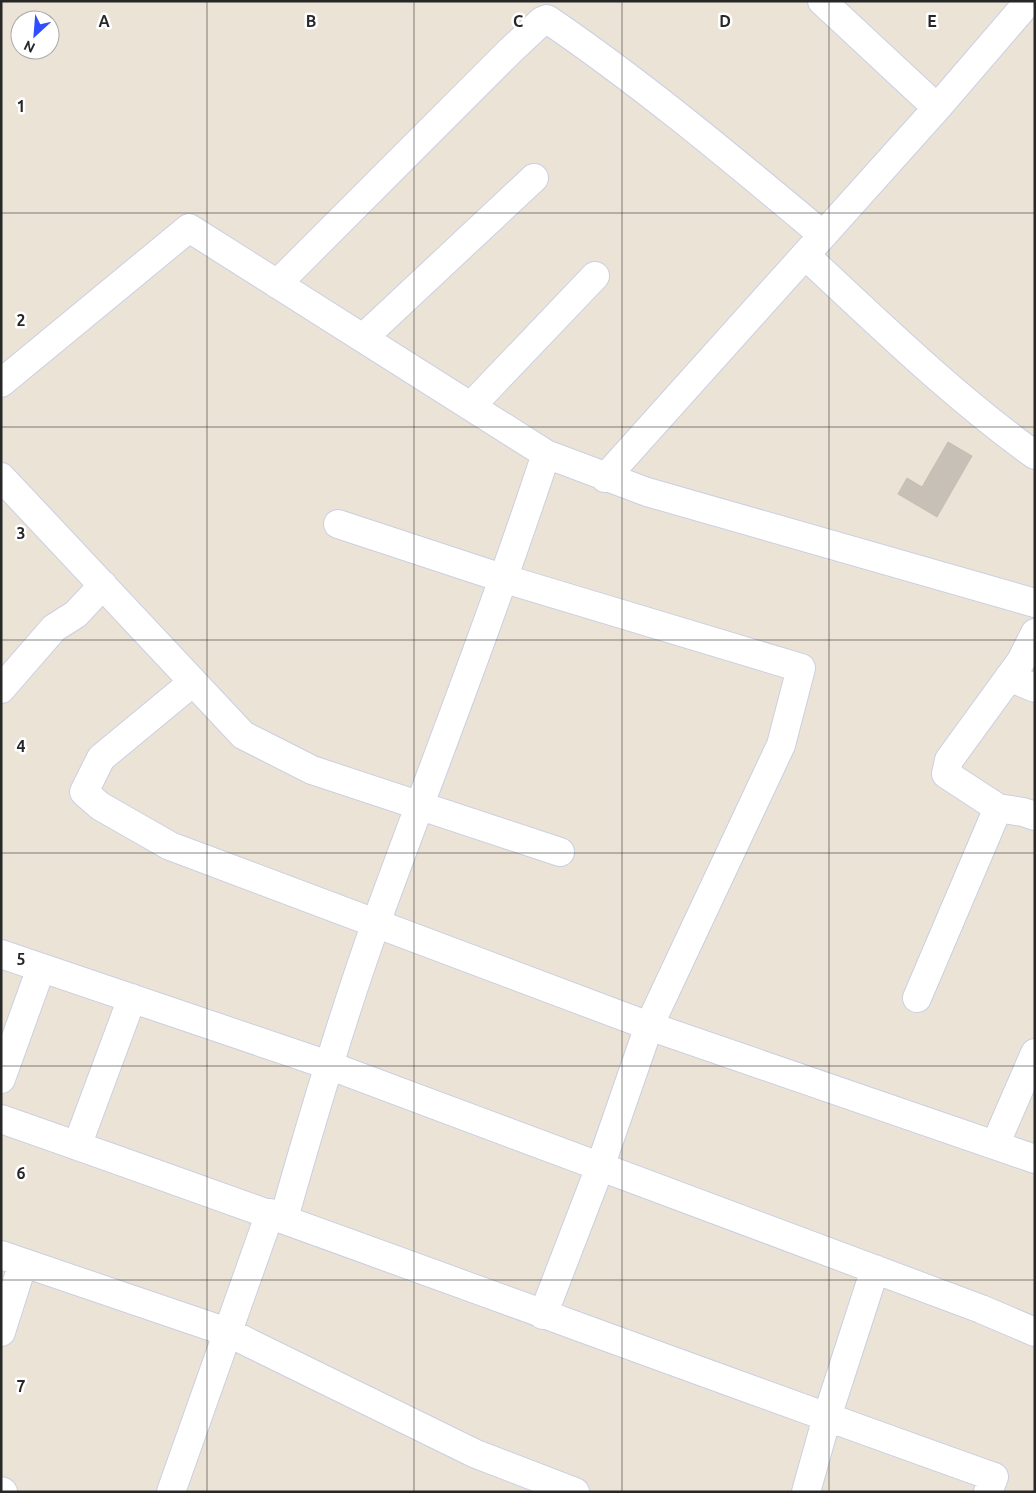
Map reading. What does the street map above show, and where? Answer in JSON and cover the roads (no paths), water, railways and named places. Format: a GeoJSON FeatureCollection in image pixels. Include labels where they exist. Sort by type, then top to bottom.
{"type":"FeatureCollection","features":[{"type":"Feature","properties":{"kind":"street"},"geometry":{"type":"LineString","coordinates":[[822,1],[937,108]]}},
{"type":"Feature","properties":{"kind":"street"},"geometry":{"type":"LineString","coordinates":[[605,478],[937,108],[1030,1]]}},
{"type":"Feature","properties":{"kind":"street"},"geometry":{"type":"LineString","coordinates":[[277,284],[510,52],[547,19],[604,58],[702,134],[823,235]]}},
{"type":"Feature","properties":{"kind":"street"},"geometry":{"type":"LineString","coordinates":[[363,338],[534,178]]}},
{"type":"Feature","properties":{"kind":"street"},"geometry":{"type":"LineString","coordinates":[[1,383],[189,228],[546,454],[605,478],[948,580],[1035,603]]}},
{"type":"Feature","properties":{"kind":"street"},"geometry":{"type":"LineString","coordinates":[[805,255],[1006,434],[1035,455]]}},
{"type":"Feature","properties":{"kind":"street"},"geometry":{"type":"LineString","coordinates":[[471,406],[595,276]]}},
{"type":"Feature","properties":{"kind":"street"},"geometry":{"type":"LineString","coordinates":[[171,1492],[227,1332],[276,1215],[376,924],[505,579],[546,454]]}},
{"type":"Feature","properties":{"kind":"street"},"geometry":{"type":"LineString","coordinates":[[1,476],[243,736],[312,770],[560,852]]}},
{"type":"Feature","properties":{"kind":"street"},"geometry":{"type":"LineString","coordinates":[[338,524],[505,579],[801,668],[782,744],[649,1026],[600,1167],[543,1315]]}},
{"type":"Feature","properties":{"kind":"street"},"geometry":{"type":"LineString","coordinates":[[1,689],[54,628],[76,614],[103,586]]}},
{"type":"Feature","properties":{"kind":"street"},"geometry":{"type":"LineString","coordinates":[[1035,633],[1021,661],[949,760],[946,774],[998,808],[1035,816]]}},
{"type":"Feature","properties":{"kind":"street"},"geometry":{"type":"LineString","coordinates":[[1009,677],[1035,688]]}},
{"type":"Feature","properties":{"kind":"street"},"geometry":{"type":"LineString","coordinates":[[193,682],[101,758],[84,792],[100,806],[170,846],[376,924],[649,1026],[1035,1159]]}},
{"type":"Feature","properties":{"kind":"street"},"geometry":{"type":"LineString","coordinates":[[917,998],[998,808]]}},
{"type":"Feature","properties":{"kind":"street"},"geometry":{"type":"LineString","coordinates":[[1,954],[328,1065],[981,1309],[1035,1332]]}},
{"type":"Feature","properties":{"kind":"street"},"geometry":{"type":"LineString","coordinates":[[1,1079],[42,968]]}},
{"type":"Feature","properties":{"kind":"street"},"geometry":{"type":"LineString","coordinates":[[77,1146],[132,998]]}},
{"type":"Feature","properties":{"kind":"street"},"geometry":{"type":"LineString","coordinates":[[995,1145],[1035,1053]]}},
{"type":"Feature","properties":{"kind":"street"},"geometry":{"type":"LineString","coordinates":[[1,1119],[276,1215],[543,1315],[994,1477],[988,1492]]}},
{"type":"Feature","properties":{"kind":"street"},"geometry":{"type":"LineString","coordinates":[[1,1332],[12,1259],[227,1332],[476,1454],[575,1492]]}},
{"type":"Feature","properties":{"kind":"street"},"geometry":{"type":"LineString","coordinates":[[806,1492],[827,1418],[875,1269]]}}]}
